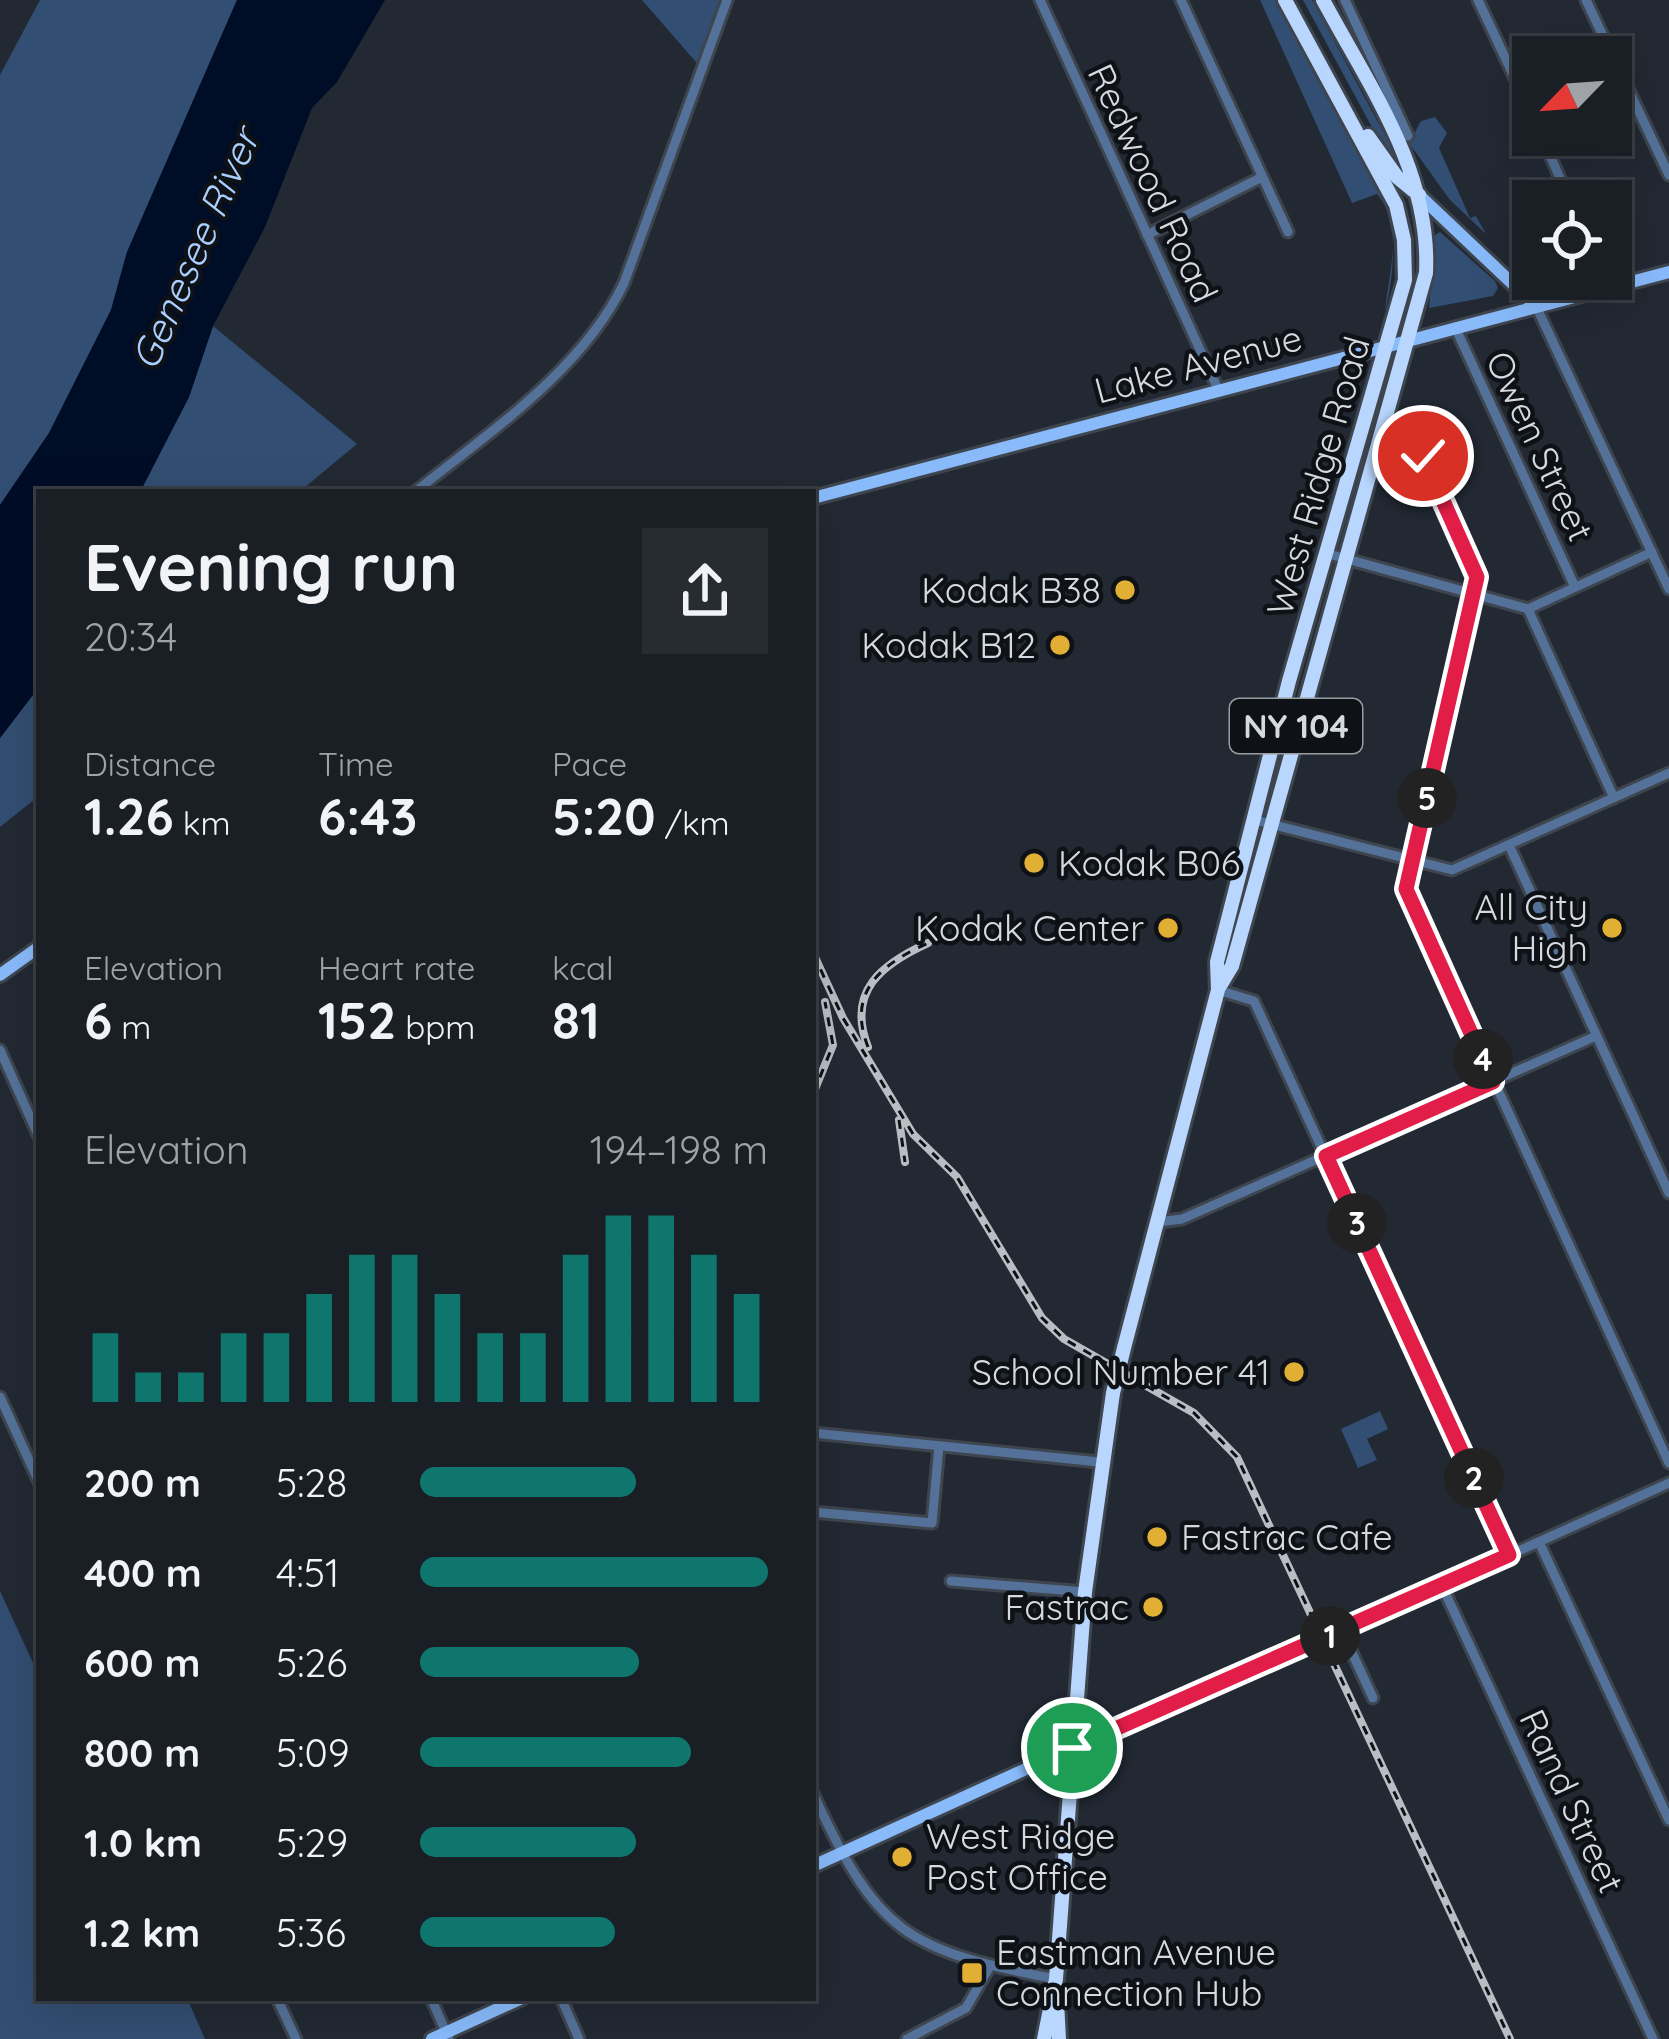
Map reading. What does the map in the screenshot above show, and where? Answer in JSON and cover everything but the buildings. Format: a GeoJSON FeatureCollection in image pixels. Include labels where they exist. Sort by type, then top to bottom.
{"type":"FeatureCollection","features":[{"type":"Feature","properties":{"kind":"highway","name":"West Ridge Road"},"geometry":{"type":"LineString","coordinates":[[1262,822],[1325,553],[1405,280],[1402,226],[1390,192],[1285,0]]}},
{"type":"Feature","properties":{"kind":"highway","name":"West Ridge Road"},"geometry":{"type":"LineString","coordinates":[[1059,2039],[1056,1979],[1085,1592],[1099,1462],[1113,1393],[1217,990],[1217,962],[1382,435],[1426,273],[1419,195],[1407,160],[1323,0]]}},
{"type":"Feature","properties":{"kind":"highway"},"geometry":{"type":"LineString","coordinates":[[1328,76],[1397,177],[1419,195]]}},
{"type":"Feature","properties":{"kind":"highway"},"geometry":{"type":"LineString","coordinates":[[1407,160],[1408,136]]}},
{"type":"Feature","properties":{"kind":"highway","name":"West Ridge Road"},"geometry":{"type":"LineString","coordinates":[[1044,2039],[1056,1979]]}},
{"type":"Feature","properties":{"kind":"main road"},"geometry":{"type":"LineString","coordinates":[[1419,195],[1536,307]]}},
{"type":"Feature","properties":{"kind":"main road","name":"Lake Avenue"},"geometry":{"type":"LineString","coordinates":[[1632,279],[1669,272]]}},
{"type":"Feature","properties":{"kind":"main road","name":"Lake Avenue"},"geometry":{"type":"LineString","coordinates":[[816,497],[1557,300]]}},
{"type":"Feature","properties":{"kind":"main road"},"geometry":{"type":"LineString","coordinates":[[0,976],[36,948]]}},
{"type":"Feature","properties":{"kind":"main road"},"geometry":{"type":"LineString","coordinates":[[816,1865],[1072,1748]]}},
{"type":"Feature","properties":{"kind":"main road"},"geometry":{"type":"LineString","coordinates":[[432,2039],[448,2036],[516,2001]]}},
{"type":"Feature","properties":{"kind":"street"},"geometry":{"type":"LineString","coordinates":[[419,489],[506,418],[608,313],[727,0]]}},
{"type":"Feature","properties":{"kind":"street","name":"Redwood Road"},"geometry":{"type":"LineString","coordinates":[[1040,0],[1218,389]]}},
{"type":"Feature","properties":{"kind":"street"},"geometry":{"type":"LineString","coordinates":[[1181,0],[1288,232]]}},
{"type":"Feature","properties":{"kind":"street"},"geometry":{"type":"LineString","coordinates":[[1345,0],[1408,136]]}},
{"type":"Feature","properties":{"kind":"street"},"geometry":{"type":"LineString","coordinates":[[1478,0],[1512,72]]}},
{"type":"Feature","properties":{"kind":"street"},"geometry":{"type":"LineString","coordinates":[[1586,0],[1669,175]]}},
{"type":"Feature","properties":{"kind":"street"},"geometry":{"type":"LineString","coordinates":[[1148,235],[1262,177]]}},
{"type":"Feature","properties":{"kind":"street"},"geometry":{"type":"LineString","coordinates":[[1536,307],[1669,589]]}},
{"type":"Feature","properties":{"kind":"street","name":"Owen Street"},"geometry":{"type":"LineString","coordinates":[[1455,328],[1575,587]]}},
{"type":"Feature","properties":{"kind":"street"},"geometry":{"type":"LineString","coordinates":[[1382,435],[1418,449],[1474,564],[1474,597],[1406,889],[1669,1463]]}},
{"type":"Feature","properties":{"kind":"street"},"geometry":{"type":"LineString","coordinates":[[1325,553],[1528,609],[1652,552]]}},
{"type":"Feature","properties":{"kind":"street"},"geometry":{"type":"LineString","coordinates":[[1528,609],[1614,798]]}},
{"type":"Feature","properties":{"kind":"street"},"geometry":{"type":"LineString","coordinates":[[1262,822],[1455,869],[1669,773]]}},
{"type":"Feature","properties":{"kind":"street"},"geometry":{"type":"LineString","coordinates":[[1509,845],[1669,1193]]}},
{"type":"Feature","properties":{"kind":"street"},"geometry":{"type":"LineString","coordinates":[[1217,990],[1253,1000],[1509,1555]]}},
{"type":"Feature","properties":{"kind":"street"},"geometry":{"type":"LineString","coordinates":[[1158,1222],[1182,1219],[1596,1036]]}},
{"type":"Feature","properties":{"kind":"street"},"geometry":{"type":"LineString","coordinates":[[0,1050],[36,1130]]}},
{"type":"Feature","properties":{"kind":"street"},"geometry":{"type":"LineString","coordinates":[[0,1397],[36,1475]]}},
{"type":"Feature","properties":{"kind":"street"},"geometry":{"type":"LineString","coordinates":[[816,1433],[1099,1462]]}},
{"type":"Feature","properties":{"kind":"street"},"geometry":{"type":"LineString","coordinates":[[816,1512],[932,1523],[939,1446]]}},
{"type":"Feature","properties":{"kind":"street"},"geometry":{"type":"LineString","coordinates":[[1072,1748],[1669,1483]]}},
{"type":"Feature","properties":{"kind":"street"},"geometry":{"type":"LineString","coordinates":[[1539,1542],[1669,1820]]}},
{"type":"Feature","properties":{"kind":"street"},"geometry":{"type":"LineString","coordinates":[[951,1580],[1085,1592]]}},
{"type":"Feature","properties":{"kind":"street","name":"Rand Street"},"geometry":{"type":"LineString","coordinates":[[1442,1586],[1653,2039]]}},
{"type":"Feature","properties":{"kind":"street"},"geometry":{"type":"LineString","coordinates":[[1339,1632],[1373,1697]]}},
{"type":"Feature","properties":{"kind":"street"},"geometry":{"type":"LineString","coordinates":[[816,1799],[849,1874],[895,1927],[990,1966],[1056,1979]]}},
{"type":"Feature","properties":{"kind":"street"},"geometry":{"type":"LineString","coordinates":[[907,2039],[966,2008],[990,1966]]}},
{"type":"Feature","properties":{"kind":"street"},"geometry":{"type":"LineString","coordinates":[[278,2001],[296,2039]]}},
{"type":"Feature","properties":{"kind":"street"},"geometry":{"type":"LineString","coordinates":[[432,2001],[448,2036]]}},
{"type":"Feature","properties":{"kind":"street"},"geometry":{"type":"LineString","coordinates":[[562,2001],[579,2039]]}},
{"type":"Feature","properties":{"kind":"shaded area"},"geometry":{"type":"Polygon","coordinates":[[[40,0],[237,0],[127,252],[111,310],[49,433],[0,505],[0,75],[40,0]]]}},
{"type":"Feature","properties":{"kind":"shaded area"},"geometry":{"type":"Polygon","coordinates":[[[642,0],[727,0],[702,69],[642,0]]]}},
{"type":"Feature","properties":{"kind":"shaded area"},"geometry":{"type":"Polygon","coordinates":[[[1260,0],[1276,0],[1385,191],[1391,226],[1377,194],[1352,203],[1260,0]]]}},
{"type":"Feature","properties":{"kind":"shaded area"},"geometry":{"type":"Polygon","coordinates":[[[1303,0],[1312,0],[1406,174],[1374,131],[1303,0]]]}},
{"type":"Feature","properties":{"kind":"shaded area"},"geometry":{"type":"Polygon","coordinates":[[[1435,117],[1447,133],[1439,148],[1470,218],[1476,216],[1486,234],[1450,200],[1409,143],[1421,121],[1435,117]]]}},
{"type":"Feature","properties":{"kind":"shaded area"},"geometry":{"type":"Polygon","coordinates":[[[1440,232],[1495,281],[1498,288],[1493,296],[1429,308],[1435,235],[1440,232]]]}},
{"type":"Feature","properties":{"kind":"shaded area"},"geometry":{"type":"Polygon","coordinates":[[[213,326],[357,444],[303,489],[142,489],[189,397],[213,326]]]}},
{"type":"Feature","properties":{"kind":"shaded area"},"geometry":{"type":"Polygon","coordinates":[[[36,691],[36,798],[0,827],[0,738],[36,691]]]}},
{"type":"Feature","properties":{"kind":"shaded area"},"geometry":{"type":"Polygon","coordinates":[[[1380,1411],[1388,1429],[1367,1439],[1377,1460],[1358,1468],[1341,1429],[1380,1411]]]}},
{"type":"Feature","properties":{"kind":"shaded area"},"geometry":{"type":"Polygon","coordinates":[[[0,1591],[36,1669],[36,2001],[188,2001],[205,2039],[0,2039],[0,1591]]]}},
{"type":"Feature","properties":{"kind":"water","name":"Genesee River"},"geometry":{"type":"Polygon","coordinates":[[[237,0],[385,0],[337,82],[312,108],[265,227],[213,326],[189,397],[142,489],[36,489],[36,691],[0,738],[0,505],[49,433],[111,310],[127,252],[237,0]]]}},
{"type":"Feature","properties":{"kind":"railway"},"geometry":{"type":"LineString","coordinates":[[868,1047],[862,1010],[872,982],[896,960],[928,943]]}},
{"type":"Feature","properties":{"kind":"railway"},"geometry":{"type":"LineString","coordinates":[[816,960],[843,1018],[913,1134],[957,1177],[1042,1318],[1064,1339],[1194,1413],[1237,1457],[1510,2039]]}},
{"type":"Feature","properties":{"kind":"railway"},"geometry":{"type":"LineString","coordinates":[[816,1087],[833,1045],[825,1002]]}},
{"type":"Feature","properties":{"kind":"railway"},"geometry":{"type":"LineString","coordinates":[[899,1120],[905,1162]]}},
{"type":"Feature","properties":{"kind":"place","name":"Kodak B38"},"geometry":{"type":"Point","coordinates":[1125,590]}},
{"type":"Feature","properties":{"kind":"place","name":"Kodak B12"},"geometry":{"type":"Point","coordinates":[1060,645]}},
{"type":"Feature","properties":{"kind":"place","name":"Kodak B06"},"geometry":{"type":"Point","coordinates":[1034,863]}},
{"type":"Feature","properties":{"kind":"place","name":"Kodak Center"},"geometry":{"type":"Point","coordinates":[1168,928]}},
{"type":"Feature","properties":{"kind":"place","name":"All City High"},"geometry":{"type":"Point","coordinates":[1612,928]}},
{"type":"Feature","properties":{"kind":"place","name":"School Number 41"},"geometry":{"type":"Point","coordinates":[1294,1372]}},
{"type":"Feature","properties":{"kind":"place","name":"Fastrac Cafe"},"geometry":{"type":"Point","coordinates":[1157,1537]}},
{"type":"Feature","properties":{"kind":"place","name":"Fastrac"},"geometry":{"type":"Point","coordinates":[1153,1607]}},
{"type":"Feature","properties":{"kind":"place","name":"West Ridge Post Office"},"geometry":{"type":"Point","coordinates":[902,1857]}},
{"type":"Feature","properties":{"kind":"place","name":"Eastman Avenue Connection Hub"},"geometry":{"type":"Point","coordinates":[972,1973]}},
{"type":"Feature","properties":{"kind":"route"},"geometry":{"type":"LineString","coordinates":[[1072,1748],[1509,1555],[1326,1156],[1493,1082],[1406,889],[1477,577],[1423,456]]}}]}
